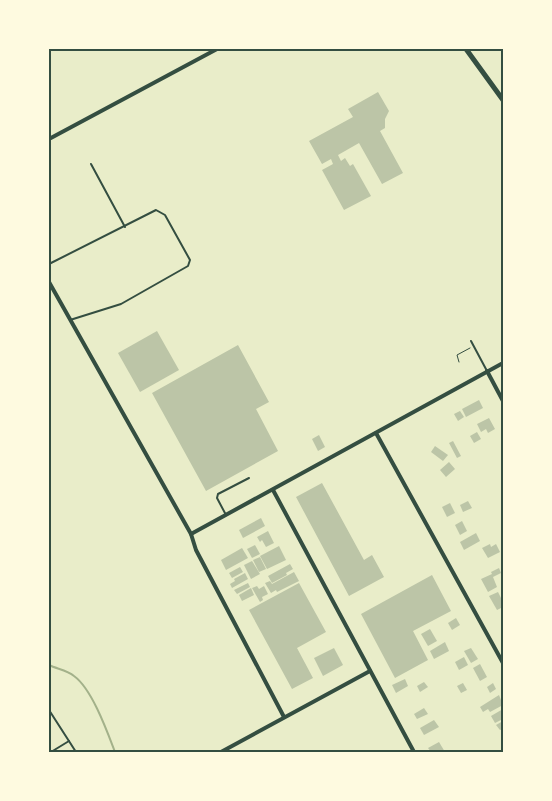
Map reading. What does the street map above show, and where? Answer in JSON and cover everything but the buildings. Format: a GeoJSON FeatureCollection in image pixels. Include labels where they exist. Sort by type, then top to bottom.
{"type":"FeatureCollection","features":[{"type":"Feature","properties":{"kind":"street"},"geometry":{"type":"LineString","coordinates":[[49,139],[217,49]]}},
{"type":"Feature","properties":{"kind":"street"},"geometry":{"type":"LineString","coordinates":[[466,49],[503,100]]}},
{"type":"Feature","properties":{"kind":"street"},"geometry":{"type":"LineString","coordinates":[[49,283],[191,534],[196,550],[284,717]]}},
{"type":"Feature","properties":{"kind":"street"},"geometry":{"type":"LineString","coordinates":[[191,534],[503,363]]}},
{"type":"Feature","properties":{"kind":"street"},"geometry":{"type":"LineString","coordinates":[[488,371],[503,401]]}},
{"type":"Feature","properties":{"kind":"street"},"geometry":{"type":"LineString","coordinates":[[376,433],[503,663]]}},
{"type":"Feature","properties":{"kind":"street"},"geometry":{"type":"LineString","coordinates":[[273,490],[414,752]]}},
{"type":"Feature","properties":{"kind":"street"},"geometry":{"type":"LineString","coordinates":[[220,752],[370,671]]}},
{"type":"Feature","properties":{"kind":"lane"},"geometry":{"type":"LineString","coordinates":[[92,164],[125,227]]}},
{"type":"Feature","properties":{"kind":"lane"},"geometry":{"type":"LineString","coordinates":[[49,264],[156,210],[165,215],[190,260],[188,266],[121,304],[70,320]]}},
{"type":"Feature","properties":{"kind":"lane"},"geometry":{"type":"LineString","coordinates":[[471,341],[488,371]]}},
{"type":"Feature","properties":{"kind":"lane"},"geometry":{"type":"LineString","coordinates":[[226,515],[217,498],[218,494],[249,478]]}},
{"type":"Feature","properties":{"kind":"lane"},"geometry":{"type":"LineString","coordinates":[[49,710],[76,752]]}},
{"type":"Feature","properties":{"kind":"lane"},"geometry":{"type":"LineString","coordinates":[[51,752],[69,741]]}},
{"type":"Feature","properties":{"kind":"path"},"geometry":{"type":"LineString","coordinates":[[459,362],[457,355],[470,348]]}},
{"type":"Feature","properties":{"kind":"waterway"},"geometry":{"type":"LineString","coordinates":[[49,665],[68,672],[81,682],[93,700],[115,752]]}}]}
